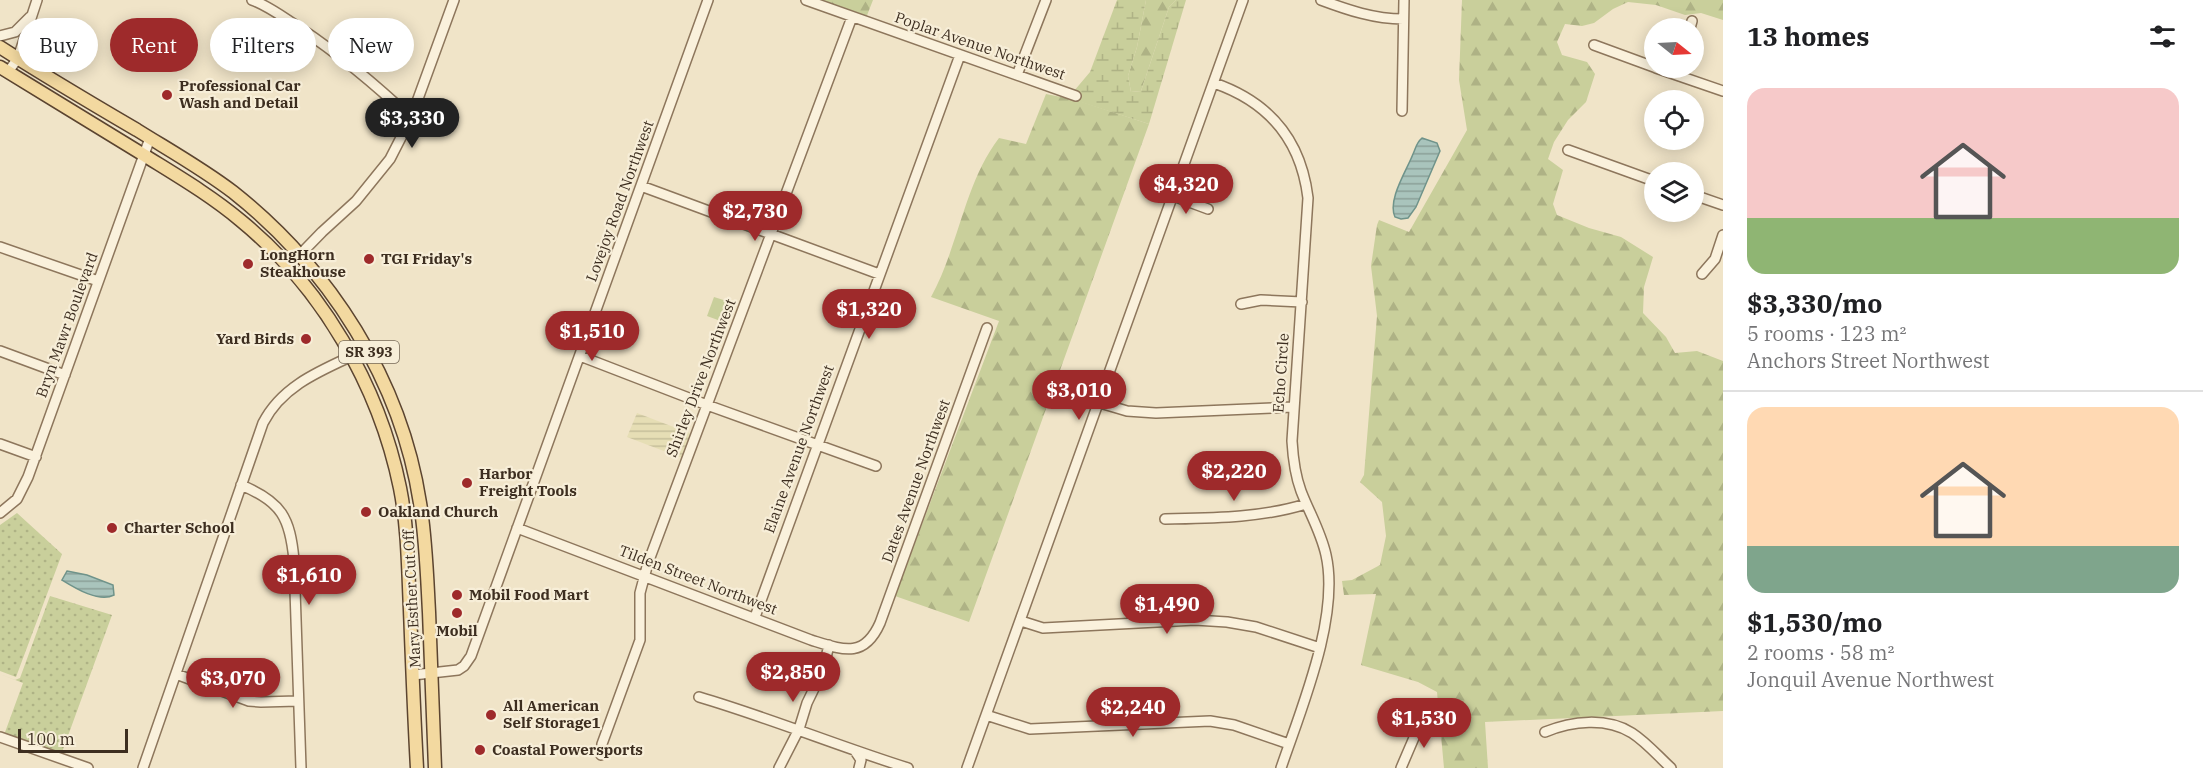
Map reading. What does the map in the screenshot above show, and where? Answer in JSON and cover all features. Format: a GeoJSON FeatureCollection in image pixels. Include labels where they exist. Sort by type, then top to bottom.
{"type":"FeatureCollection","features":[{"type":"Feature","properties":{"kind":"main road","name":"SR 393"},"geometry":{"type":"LineString","coordinates":[[0,47],[18,58]]}},
{"type":"Feature","properties":{"kind":"main road","name":"SR 393"},"geometry":{"type":"LineString","coordinates":[[4,69],[144,156]]}},
{"type":"Feature","properties":{"kind":"main road","name":"SR 393"},"geometry":{"type":"LineString","coordinates":[[41,72],[150,138]]}},
{"type":"Feature","properties":{"kind":"main road","name":"Mary Esther Cut Off"},"geometry":{"type":"LineString","coordinates":[[150,138],[232,191],[271,225],[300,255],[340,306],[367,349],[388,390],[415,475],[427,560],[435,768]]}},
{"type":"Feature","properties":{"kind":"main road","name":"Mary Esther Cut Off"},"geometry":{"type":"LineString","coordinates":[[144,156],[218,202],[250,229],[288,267],[322,309],[352,356],[375,405],[398,479],[408,553],[417,768]]}},
{"type":"Feature","properties":{"kind":"main road"},"geometry":{"type":"LineString","coordinates":[[398,479],[415,475]]}},
{"type":"Feature","properties":{"kind":"street"},"geometry":{"type":"LineString","coordinates":[[31,18],[37,0]]}},
{"type":"Feature","properties":{"kind":"street"},"geometry":{"type":"LineString","coordinates":[[253,0],[335,52],[374,83],[411,118]]}},
{"type":"Feature","properties":{"kind":"street"},"geometry":{"type":"LineString","coordinates":[[288,267],[356,201],[394,154],[411,118],[454,0]]}},
{"type":"Feature","properties":{"kind":"street","name":"Lovejoy Road Northwest"},"geometry":{"type":"LineString","coordinates":[[413,675],[458,670],[471,656],[708,0]]}},
{"type":"Feature","properties":{"kind":"street","name":"Poplar Avenue Northwest"},"geometry":{"type":"LineString","coordinates":[[806,0],[1076,96]]}},
{"type":"Feature","properties":{"kind":"street"},"geometry":{"type":"LineString","coordinates":[[1017,75],[1046,0]]}},
{"type":"Feature","properties":{"kind":"street"},"geometry":{"type":"LineString","coordinates":[[967,768],[1243,0]]}},
{"type":"Feature","properties":{"kind":"street"},"geometry":{"type":"LineString","coordinates":[[1321,0],[1361,14],[1403,19]]}},
{"type":"Feature","properties":{"kind":"street"},"geometry":{"type":"LineString","coordinates":[[1402,111],[1404,0]]}},
{"type":"Feature","properties":{"kind":"street"},"geometry":{"type":"LineString","coordinates":[[0,36],[15,32],[32,15]]}},
{"type":"Feature","properties":{"kind":"street","name":"Shirley Drive Northwest"},"geometry":{"type":"LineString","coordinates":[[601,755],[602,744],[640,640],[640,593],[644,576],[852,17]]}},
{"type":"Feature","properties":{"kind":"street"},"geometry":{"type":"LineString","coordinates":[[1594,45],[1644,63]]}},
{"type":"Feature","properties":{"kind":"street","name":"Elaine Avenue Northwest"},"geometry":{"type":"LineString","coordinates":[[755,617],[960,55]]}},
{"type":"Feature","properties":{"kind":"street"},"geometry":{"type":"LineString","coordinates":[[4,69],[18,58]]}},
{"type":"Feature","properties":{"kind":"street"},"geometry":{"type":"LineString","coordinates":[[1691,78],[1723,92]]}},
{"type":"Feature","properties":{"kind":"street","name":"Echo Circle"},"geometry":{"type":"LineString","coordinates":[[1214,83],[1239,93],[1270,115],[1286,135],[1302,167],[1309,212],[1293,407],[1293,458],[1300,489],[1324,547],[1329,573],[1320,648],[1281,768]]}},
{"type":"Feature","properties":{"kind":"street","name":"Bryn Mawr Boulevard"},"geometry":{"type":"LineString","coordinates":[[0,513],[21,494],[150,138]]}},
{"type":"Feature","properties":{"kind":"street"},"geometry":{"type":"LineString","coordinates":[[1568,150],[1644,177]]}},
{"type":"Feature","properties":{"kind":"street"},"geometry":{"type":"LineString","coordinates":[[641,186],[879,274]]}},
{"type":"Feature","properties":{"kind":"street"},"geometry":{"type":"LineString","coordinates":[[1173,196],[1208,209]]}},
{"type":"Feature","properties":{"kind":"street"},"geometry":{"type":"LineString","coordinates":[[1704,198],[1723,205]]}},
{"type":"Feature","properties":{"kind":"street"},"geometry":{"type":"LineString","coordinates":[[1702,273],[1715,259],[1723,235]]}},
{"type":"Feature","properties":{"kind":"street"},"geometry":{"type":"LineString","coordinates":[[0,247],[99,281]]}},
{"type":"Feature","properties":{"kind":"street"},"geometry":{"type":"LineString","coordinates":[[1240,304],[1262,300],[1302,302]]}},
{"type":"Feature","properties":{"kind":"street","name":"Dates Avenue Northwest"},"geometry":{"type":"LineString","coordinates":[[868,642],[880,623],[987,328]]}},
{"type":"Feature","properties":{"kind":"street"},"geometry":{"type":"LineString","coordinates":[[143,768],[263,423],[276,402],[290,388],[367,349]]}},
{"type":"Feature","properties":{"kind":"street"},"geometry":{"type":"LineString","coordinates":[[0,351],[65,375]]}},
{"type":"Feature","properties":{"kind":"street"},"geometry":{"type":"LineString","coordinates":[[580,356],[876,466]]}},
{"type":"Feature","properties":{"kind":"street"},"geometry":{"type":"LineString","coordinates":[[1100,403],[1127,411],[1147,412],[1293,407]]}},
{"type":"Feature","properties":{"kind":"street"},"geometry":{"type":"LineString","coordinates":[[0,444],[36,456]]}},
{"type":"Feature","properties":{"kind":"street"},"geometry":{"type":"LineString","coordinates":[[241,485],[261,493],[276,504],[290,529],[294,560],[301,768]]}},
{"type":"Feature","properties":{"kind":"street"},"geometry":{"type":"LineString","coordinates":[[1165,519],[1259,515],[1306,504]]}},
{"type":"Feature","properties":{"kind":"street","name":"Tilden Street Northwest"},"geometry":{"type":"LineString","coordinates":[[518,528],[829,645],[855,649],[868,642]]}},
{"type":"Feature","properties":{"kind":"street"},"geometry":{"type":"LineString","coordinates":[[1021,621],[1043,628],[1195,620],[1227,622],[1256,627],[1320,648]]}},
{"type":"Feature","properties":{"kind":"street"},"geometry":{"type":"LineString","coordinates":[[779,768],[799,729],[807,703],[823,669],[829,645]]}},
{"type":"Feature","properties":{"kind":"street"},"geometry":{"type":"LineString","coordinates":[[176,674],[249,701],[298,701]]}},
{"type":"Feature","properties":{"kind":"street"},"geometry":{"type":"LineString","coordinates":[[699,697],[799,729],[855,751],[908,768]]}},
{"type":"Feature","properties":{"kind":"street"},"geometry":{"type":"LineString","coordinates":[[986,715],[1030,729],[1210,721],[1242,727],[1289,744]]}},
{"type":"Feature","properties":{"kind":"street"},"geometry":{"type":"LineString","coordinates":[[1401,768],[1422,719]]}},
{"type":"Feature","properties":{"kind":"street"},"geometry":{"type":"LineString","coordinates":[[1545,732],[1568,724],[1614,725],[1640,739],[1671,768]]}},
{"type":"Feature","properties":{"kind":"street"},"geometry":{"type":"LineString","coordinates":[[0,737],[88,768]]}},
{"type":"Feature","properties":{"kind":"street"},"geometry":{"type":"LineString","coordinates":[[855,751],[861,760],[860,768]]}},
{"type":"Feature","properties":{"kind":"shaded area"},"geometry":{"type":"Polygon","coordinates":[[[637,413],[692,434],[682,458],[627,437],[637,413]]]}},
{"type":"Feature","properties":{"kind":"green space"},"geometry":{"type":"Polygon","coordinates":[[[817,0],[873,0],[866,18],[817,0]]]}},
{"type":"Feature","properties":{"kind":"green space"},"geometry":{"type":"Polygon","coordinates":[[[1117,0],[1146,0],[1137,47],[1128,76],[1131,92],[1141,91],[1169,7],[1176,0],[1186,0],[1149,124],[1068,98],[1078,100],[1081,94],[1074,91],[1090,72],[1117,0]]]}},
{"type":"Feature","properties":{"kind":"green space"},"geometry":{"type":"Polygon","coordinates":[[[1146,0],[1176,0],[1169,7],[1141,91],[1131,92],[1128,76],[1137,47],[1146,0]]]}},
{"type":"Feature","properties":{"kind":"green space"},"geometry":{"type":"Polygon","coordinates":[[[1462,0],[1723,0],[1723,20],[1701,13],[1685,15],[1656,5],[1628,2],[1613,9],[1594,23],[1582,26],[1565,24],[1557,42],[1562,55],[1587,62],[1595,74],[1586,102],[1568,120],[1554,142],[1548,159],[1563,170],[1553,204],[1557,215],[1589,228],[1621,237],[1653,257],[1644,287],[1643,313],[1666,337],[1675,353],[1697,351],[1723,361],[1723,711],[1485,722],[1488,768],[1444,768],[1437,692],[1418,682],[1361,665],[1376,594],[1344,595],[1342,581],[1352,580],[1380,565],[1386,536],[1382,502],[1360,482],[1364,475],[1377,316],[1371,266],[1377,225],[1379,220],[1409,232],[1467,130],[1459,80],[1462,0]]]}},
{"type":"Feature","properties":{"kind":"green space"},"geometry":{"type":"Polygon","coordinates":[[[1046,94],[1076,100],[1149,124],[969,622],[895,596],[999,321],[931,297],[949,257],[969,195],[987,156],[999,138],[1026,144],[1046,94]]]}},
{"type":"Feature","properties":{"kind":"green space"},"geometry":{"type":"Polygon","coordinates":[[[714,297],[733,303],[726,323],[707,316],[714,297]]]}},
{"type":"Feature","properties":{"kind":"green space"},"geometry":{"type":"Polygon","coordinates":[[[17,513],[62,554],[16,677],[0,671],[0,525],[17,513]]]}},
{"type":"Feature","properties":{"kind":"green space"},"geometry":{"type":"Polygon","coordinates":[[[50,596],[112,615],[61,755],[4,735],[23,683],[15,680],[20,678],[50,596]]]}},
{"type":"Feature","properties":{"kind":"water"},"geometry":{"type":"Polygon","coordinates":[[[1422,138],[1437,143],[1440,151],[1416,207],[1408,218],[1401,219],[1395,217],[1393,210],[1396,194],[1416,146],[1422,138]]]}},
{"type":"Feature","properties":{"kind":"water"},"geometry":{"type":"Polygon","coordinates":[[[67,571],[87,575],[113,585],[114,595],[94,596],[80,590],[62,580],[67,571]]]}},
{"type":"Feature","properties":{"kind":"place","name":"Professional Car Wash and Detail"},"geometry":{"type":"Point","coordinates":[167,95]}},
{"type":"Feature","properties":{"kind":"place","name":"TGI Friday's"},"geometry":{"type":"Point","coordinates":[369,259]}},
{"type":"Feature","properties":{"kind":"place","name":"LongHorn Steakhouse"},"geometry":{"type":"Point","coordinates":[248,264]}},
{"type":"Feature","properties":{"kind":"place","name":"Yard Birds"},"geometry":{"type":"Point","coordinates":[306,339]}},
{"type":"Feature","properties":{"kind":"place","name":"Harbor Freight Tools"},"geometry":{"type":"Point","coordinates":[467,483]}},
{"type":"Feature","properties":{"kind":"place","name":"Oakland Church"},"geometry":{"type":"Point","coordinates":[366,512]}},
{"type":"Feature","properties":{"kind":"place","name":"Charter School"},"geometry":{"type":"Point","coordinates":[112,528]}},
{"type":"Feature","properties":{"kind":"place","name":"Mobil Food Mart"},"geometry":{"type":"Point","coordinates":[457,595]}},
{"type":"Feature","properties":{"kind":"place","name":"Mobil"},"geometry":{"type":"Point","coordinates":[457,613]}},
{"type":"Feature","properties":{"kind":"place","name":"All American Self Storage1"},"geometry":{"type":"Point","coordinates":[491,715]}},
{"type":"Feature","properties":{"kind":"place","name":"Coastal Powersports"},"geometry":{"type":"Point","coordinates":[480,750]}}]}
